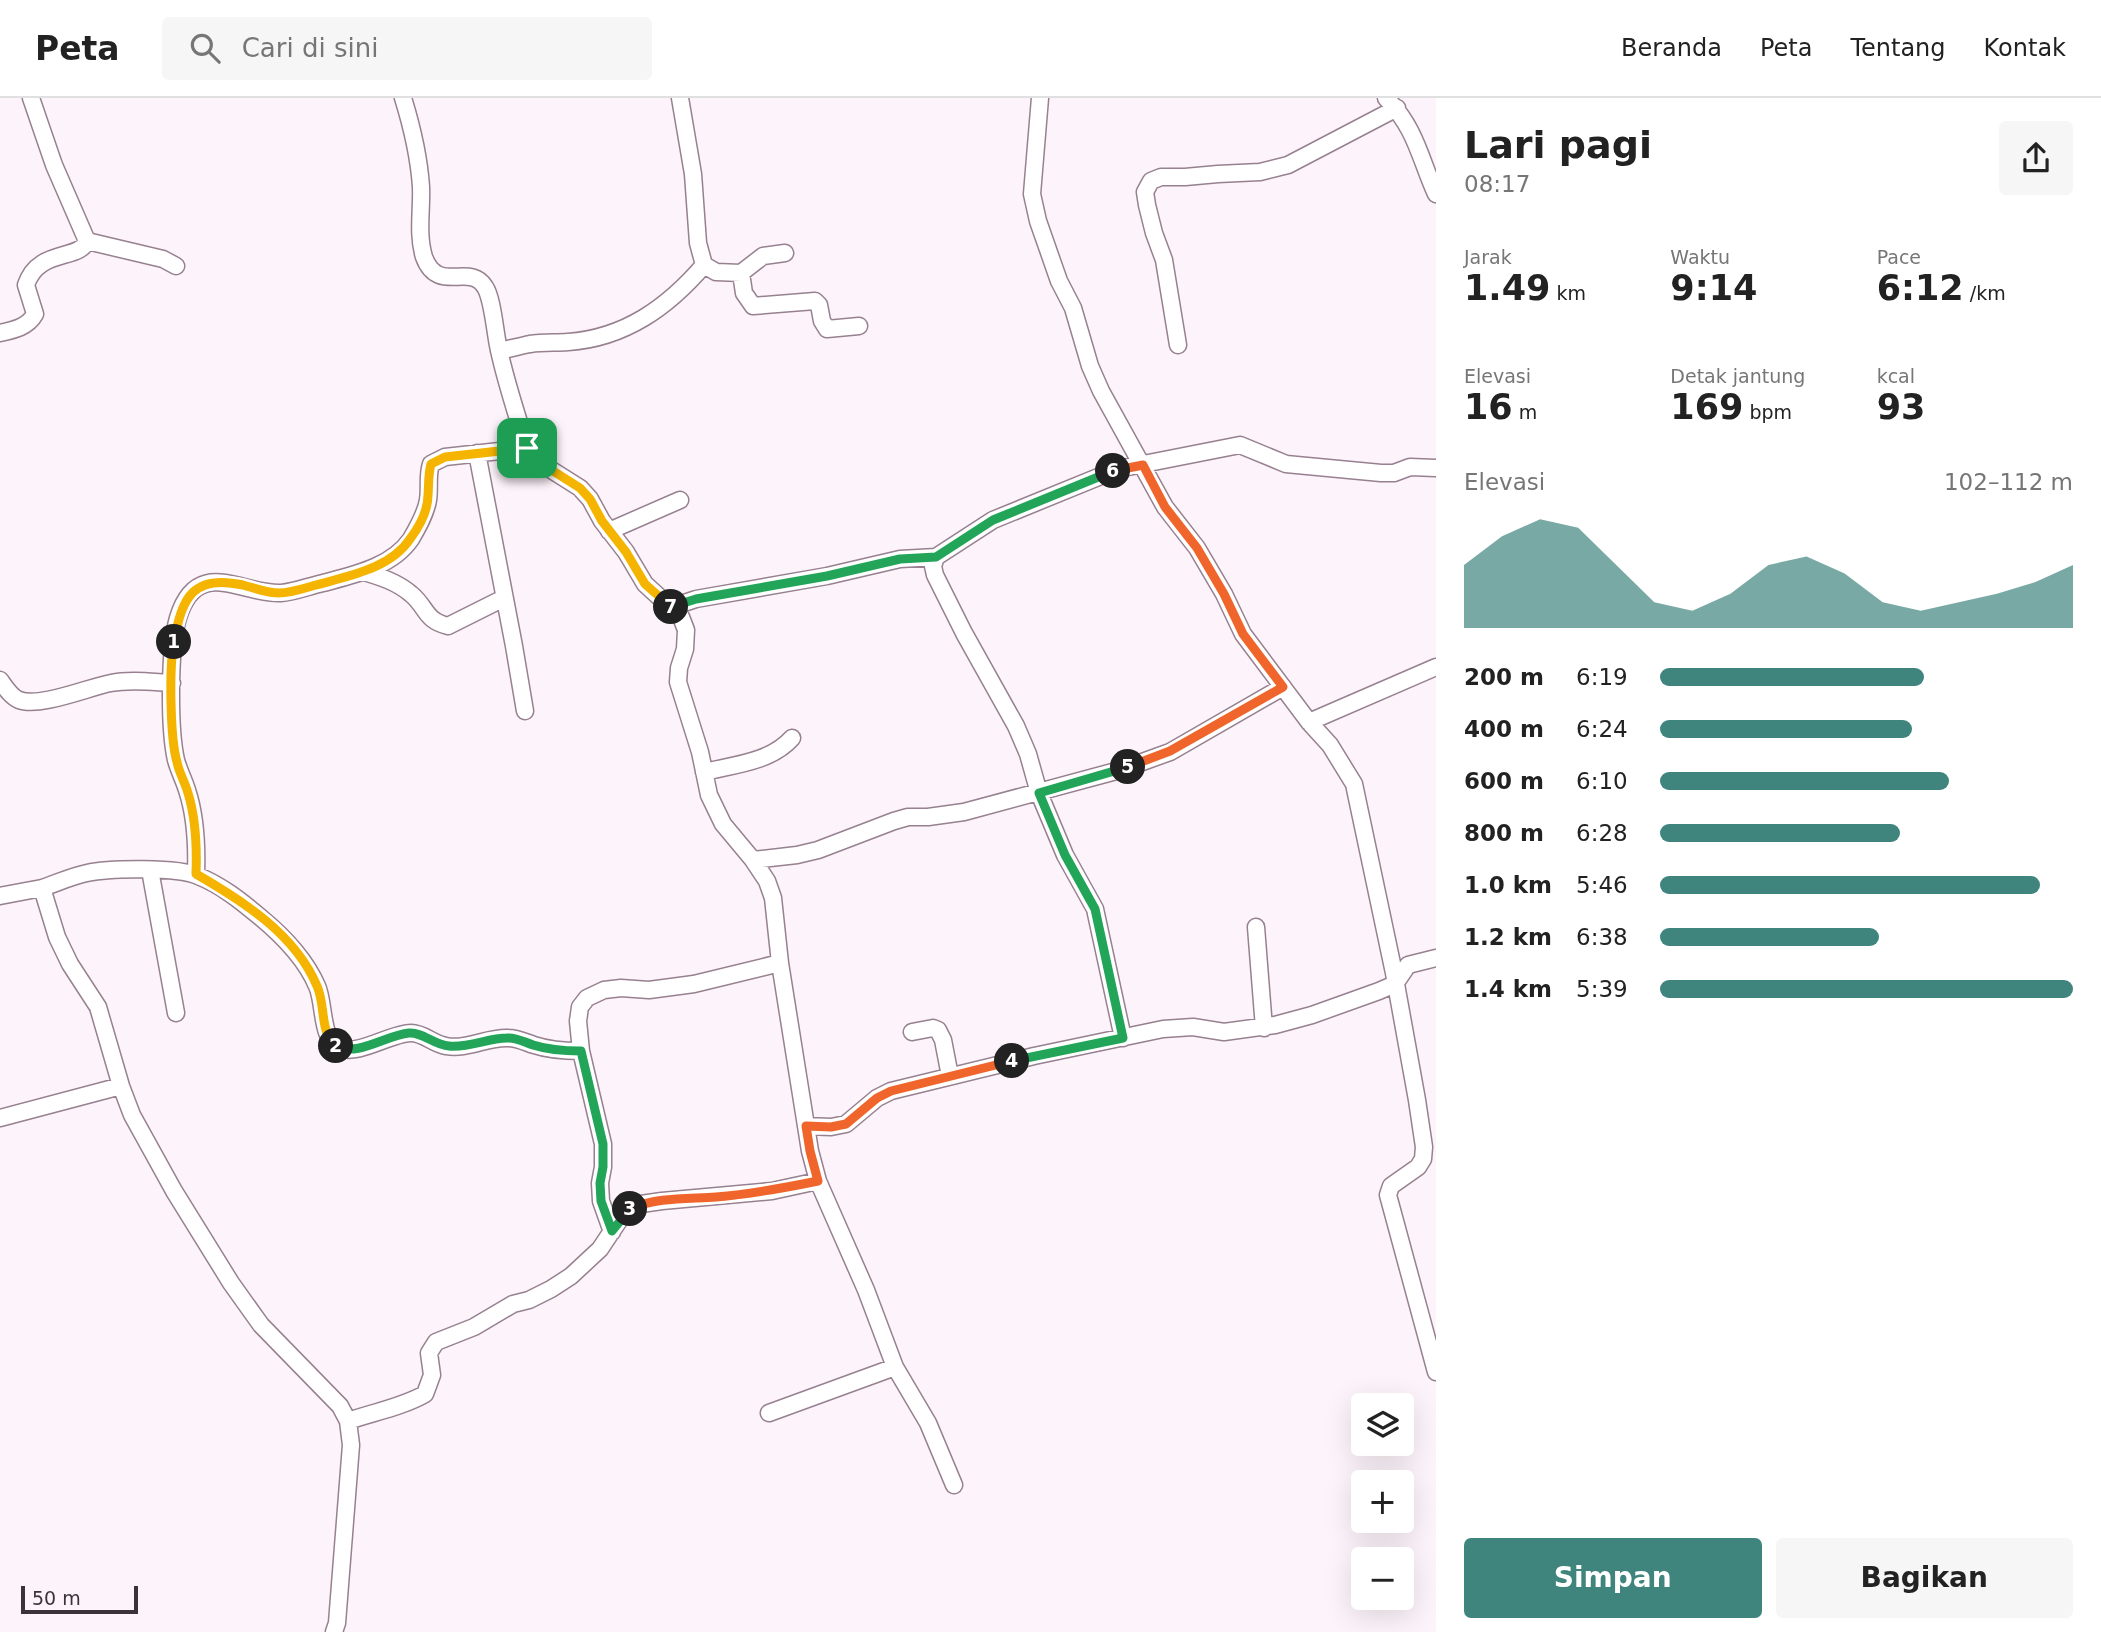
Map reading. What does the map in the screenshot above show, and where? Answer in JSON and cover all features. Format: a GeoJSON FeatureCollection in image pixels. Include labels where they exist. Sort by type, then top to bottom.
{"type":"FeatureCollection","features":[{"type":"Feature","properties":{"kind":"street"},"geometry":{"type":"LineString","coordinates":[[0,333],[23,327],[35,314],[26,285],[35,267],[85,246],[87,240],[54,165],[31,98]]}},
{"type":"Feature","properties":{"kind":"street"},"geometry":{"type":"LineString","coordinates":[[402,98],[411,124],[418,160],[421,188],[420,228],[424,255],[430,269],[439,276],[470,276],[479,279],[487,289],[499,351],[527,448],[542,464],[580,488],[626,552],[645,584],[681,617],[686,630],[678,682],[700,752],[709,795],[723,824],[767,881],[773,898],[780,963],[810,1151],[818,1181],[866,1290],[895,1367],[928,1423],[954,1485]]}},
{"type":"Feature","properties":{"kind":"street"},"geometry":{"type":"LineString","coordinates":[[680,98],[693,174],[698,243],[704,265],[716,272],[741,273],[764,256],[785,253]]}},
{"type":"Feature","properties":{"kind":"street"},"geometry":{"type":"LineString","coordinates":[[1040,98],[1032,194],[1038,221],[1059,281],[1073,308],[1090,366],[1101,391],[1165,507],[1197,548],[1243,634],[1309,722],[1330,745],[1353,784],[1364,826],[1418,1100],[1424,1147],[1423,1159],[1418,1167],[1391,1186],[1388,1195],[1436,1372]]}},
{"type":"Feature","properties":{"kind":"street"},"geometry":{"type":"LineString","coordinates":[[1178,345],[1164,260],[1147,205],[1145,192],[1151,181],[1161,177],[1273,170],[1288,165],[1391,103],[1418,144],[1436,194]]}},
{"type":"Feature","properties":{"kind":"street"},"geometry":{"type":"LineString","coordinates":[[87,240],[163,259],[176,265]]}},
{"type":"Feature","properties":{"kind":"street"},"geometry":{"type":"LineString","coordinates":[[499,351],[610,334],[644,319],[665,305],[704,265]]}},
{"type":"Feature","properties":{"kind":"street"},"geometry":{"type":"LineString","coordinates":[[741,273],[744,293],[753,306],[815,301],[819,305],[822,321],[827,329],[859,326]]}},
{"type":"Feature","properties":{"kind":"street"},"geometry":{"type":"LineString","coordinates":[[672,607],[696,599],[827,576],[900,559],[936,557],[993,520],[1118,469],[1240,445],[1286,464],[1381,473],[1394,473],[1410,467],[1436,468]]}},
{"type":"Feature","properties":{"kind":"street"},"geometry":{"type":"LineString","coordinates":[[196,874],[193,813],[174,748],[173,648],[178,617],[186,600],[194,590],[204,584],[220,581],[281,593],[364,572],[397,554],[410,540],[425,512],[429,498],[428,475],[431,464],[445,457],[527,448]]}},
{"type":"Feature","properties":{"kind":"street"},"geometry":{"type":"LineString","coordinates":[[477,453],[525,711]]}},
{"type":"Feature","properties":{"kind":"street"},"geometry":{"type":"LineString","coordinates":[[609,531],[680,500]]}},
{"type":"Feature","properties":{"kind":"street"},"geometry":{"type":"LineString","coordinates":[[936,557],[933,566],[935,575],[1016,726],[1028,754],[1039,793],[1065,855],[1095,909],[1123,1038]]}},
{"type":"Feature","properties":{"kind":"street"},"geometry":{"type":"LineString","coordinates":[[364,572],[390,580],[413,595],[435,623],[448,626],[504,598]]}},
{"type":"Feature","properties":{"kind":"street"},"geometry":{"type":"LineString","coordinates":[[1309,722],[1436,667]]}},
{"type":"Feature","properties":{"kind":"street"},"geometry":{"type":"LineString","coordinates":[[0,680],[19,700],[34,701],[61,698],[111,683],[172,683]]}},
{"type":"Feature","properties":{"kind":"street"},"geometry":{"type":"LineString","coordinates":[[753,860],[797,855],[835,845],[908,817],[964,812],[1120,770],[1170,751],[1283,687]]}},
{"type":"Feature","properties":{"kind":"street"},"geometry":{"type":"LineString","coordinates":[[704,772],[766,756],[786,746],[792,738]]}},
{"type":"Feature","properties":{"kind":"street"},"geometry":{"type":"LineString","coordinates":[[150,870],[176,1013]]}},
{"type":"Feature","properties":{"kind":"street"},"geometry":{"type":"LineString","coordinates":[[0,896],[42,888],[86,873],[150,870],[196,874],[239,899],[276,930],[298,953],[318,987],[324,1025],[330,1041],[339,1048],[350,1050],[411,1033],[446,1046],[461,1046],[505,1037],[558,1051],[581,1051]]}},
{"type":"Feature","properties":{"kind":"street"},"geometry":{"type":"LineString","coordinates":[[42,888],[57,937],[70,964],[99,1007],[121,1086],[144,1138],[231,1283],[261,1325],[340,1406],[348,1421],[351,1445],[337,1623],[334,1632]]}},
{"type":"Feature","properties":{"kind":"street"},"geometry":{"type":"LineString","coordinates":[[1256,927],[1264,1028]]}},
{"type":"Feature","properties":{"kind":"street"},"geometry":{"type":"LineString","coordinates":[[806,1126],[831,1127],[846,1124],[877,1098],[891,1091],[1123,1038],[1193,1027],[1224,1032],[1264,1028],[1312,1015],[1395,984],[1408,965],[1436,958]]}},
{"type":"Feature","properties":{"kind":"street"},"geometry":{"type":"LineString","coordinates":[[612,1231],[601,1201],[603,1144],[581,1051],[578,1021],[580,1007],[587,998],[604,990],[649,990],[694,984],[780,963]]}},
{"type":"Feature","properties":{"kind":"street"},"geometry":{"type":"LineString","coordinates":[[912,1032],[933,1028],[938,1030],[950,1076]]}},
{"type":"Feature","properties":{"kind":"street"},"geometry":{"type":"LineString","coordinates":[[0,1118],[121,1086]]}},
{"type":"Feature","properties":{"kind":"street"},"geometry":{"type":"LineString","coordinates":[[348,1421],[378,1410],[407,1404],[425,1394],[432,1375],[429,1353],[436,1342],[474,1327],[513,1304],[529,1300],[551,1289],[584,1265],[600,1249],[630,1209],[640,1204],[772,1191],[818,1181]]}},
{"type":"Feature","properties":{"kind":"street"},"geometry":{"type":"LineString","coordinates":[[769,1413],[895,1367]]}},
{"type":"Feature","properties":{"kind":"route"},"geometry":{"type":"LineString","coordinates":[[527,448],[542,464],[580,488],[626,552],[645,584],[672,607],[696,599],[827,576],[900,559],[936,557],[993,520],[1118,469],[1143,465],[1165,507],[1197,548],[1224,594],[1243,634],[1283,687],[1170,751],[1120,770],[1039,793],[1065,855],[1095,909],[1123,1038],[1034,1056],[891,1091],[877,1098],[846,1124],[831,1127],[806,1126],[818,1181],[772,1191],[640,1204],[630,1209],[612,1231],[601,1201],[603,1144],[581,1051],[558,1051],[505,1037],[461,1046],[446,1046],[411,1033],[350,1050],[339,1048],[330,1041],[324,1025],[318,987],[298,953],[276,930],[239,899],[196,874],[193,813],[174,748],[173,648],[178,617],[186,600],[194,590],[204,584],[220,581],[281,593],[364,572],[397,554],[410,540],[425,512],[429,498],[428,475],[431,464],[445,457],[527,448]]}}]}
